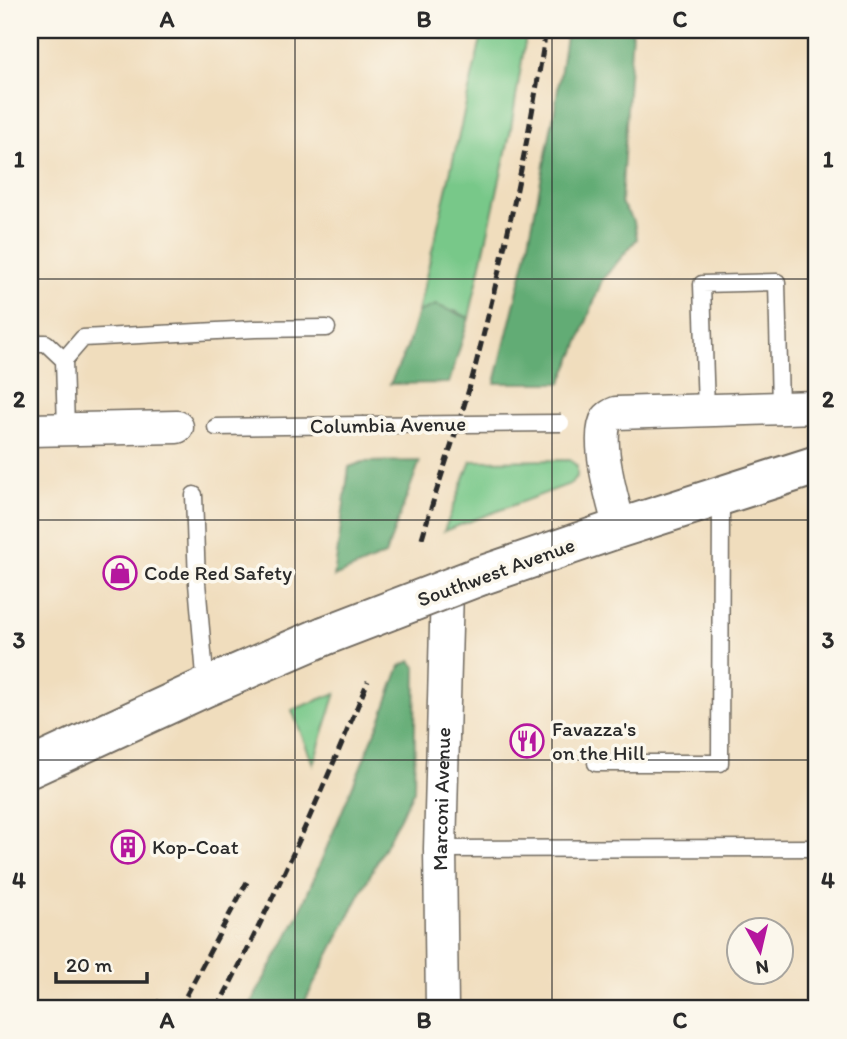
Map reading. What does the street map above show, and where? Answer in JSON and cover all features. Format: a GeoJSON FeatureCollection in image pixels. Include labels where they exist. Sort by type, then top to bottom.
{"type":"FeatureCollection","features":[{"type":"Feature","properties":{"kind":"street"},"geometry":{"type":"LineString","coordinates":[[620,528],[605,463],[603,428],[607,418],[616,413],[817,407]]}},
{"type":"Feature","properties":{"kind":"street"},"geometry":{"type":"LineString","coordinates":[[30,430],[177,427]]}},
{"type":"Feature","properties":{"kind":"street","name":"Southwest Avenue"},"geometry":{"type":"LineString","coordinates":[[30,768],[205,687],[324,636],[463,582],[817,465]]}},
{"type":"Feature","properties":{"kind":"street","name":"Marconi Avenue"},"geometry":{"type":"LineString","coordinates":[[442,1009],[440,849],[446,642],[463,582]]}},
{"type":"Feature","properties":{"kind":"lane"},"geometry":{"type":"LineString","coordinates":[[706,410],[702,284],[777,282],[780,407]]}},
{"type":"Feature","properties":{"kind":"lane"},"geometry":{"type":"LineString","coordinates":[[66,429],[64,360],[83,338],[327,328]]}},
{"type":"Feature","properties":{"kind":"lane"},"geometry":{"type":"LineString","coordinates":[[30,343],[46,343],[64,360]]}},
{"type":"Feature","properties":{"kind":"lane","name":"Columbia Avenue"},"geometry":{"type":"LineString","coordinates":[[216,427],[561,423]]}},
{"type":"Feature","properties":{"kind":"lane"},"geometry":{"type":"LineString","coordinates":[[194,495],[205,687]]}},
{"type":"Feature","properties":{"kind":"lane"},"geometry":{"type":"LineString","coordinates":[[596,763],[720,763],[721,495]]}},
{"type":"Feature","properties":{"kind":"lane"},"geometry":{"type":"LineString","coordinates":[[440,849],[817,848]]}},
{"type":"Feature","properties":{"kind":"green space"},"geometry":{"type":"Polygon","coordinates":[[[483,30],[527,30],[510,134],[469,318],[455,311],[418,312],[483,30]]]}},
{"type":"Feature","properties":{"kind":"green space"},"geometry":{"type":"Polygon","coordinates":[[[567,30],[632,30],[621,203],[634,222],[637,239],[602,280],[561,383],[495,383],[526,257],[554,114],[567,30]]]}},
{"type":"Feature","properties":{"kind":"green space"},"geometry":{"type":"Polygon","coordinates":[[[436,305],[469,318],[449,383],[390,384],[407,348],[418,312],[436,305]]]}},
{"type":"Feature","properties":{"kind":"green space"},"geometry":{"type":"Polygon","coordinates":[[[570,460],[577,466],[577,477],[570,484],[444,531],[471,461],[570,460]]]}},
{"type":"Feature","properties":{"kind":"green space"},"geometry":{"type":"Polygon","coordinates":[[[420,461],[385,555],[334,577],[349,467],[363,462],[420,461]]]}},
{"type":"Feature","properties":{"kind":"green space"},"geometry":{"type":"Polygon","coordinates":[[[411,661],[416,667],[414,790],[301,1009],[248,1009],[298,916],[380,721],[400,666],[411,661]]]}},
{"type":"Feature","properties":{"kind":"green space"},"geometry":{"type":"Polygon","coordinates":[[[336,693],[313,764],[292,710],[336,693]]]}},
{"type":"Feature","properties":{"kind":"railway"},"geometry":{"type":"LineString","coordinates":[[422,538],[473,375],[495,289],[523,160],[546,30]]}},
{"type":"Feature","properties":{"kind":"railway"},"geometry":{"type":"LineString","coordinates":[[217,1009],[296,846],[368,681]]}},
{"type":"Feature","properties":{"kind":"railway"},"geometry":{"type":"LineString","coordinates":[[179,1009],[247,882]]}},
{"type":"Feature","properties":{"kind":"railway"},"geometry":{"type":"LineString","coordinates":[[155,1009],[160,1000]]}},
{"type":"Feature","properties":{"kind":"place","name":"Code Red Safety"},"geometry":{"type":"Point","coordinates":[120,573]}},
{"type":"Feature","properties":{"kind":"place","name":"Favazza's on the Hill"},"geometry":{"type":"Point","coordinates":[527,741]}},
{"type":"Feature","properties":{"kind":"place","name":"Kop-Coat"},"geometry":{"type":"Point","coordinates":[128,847]}}]}
